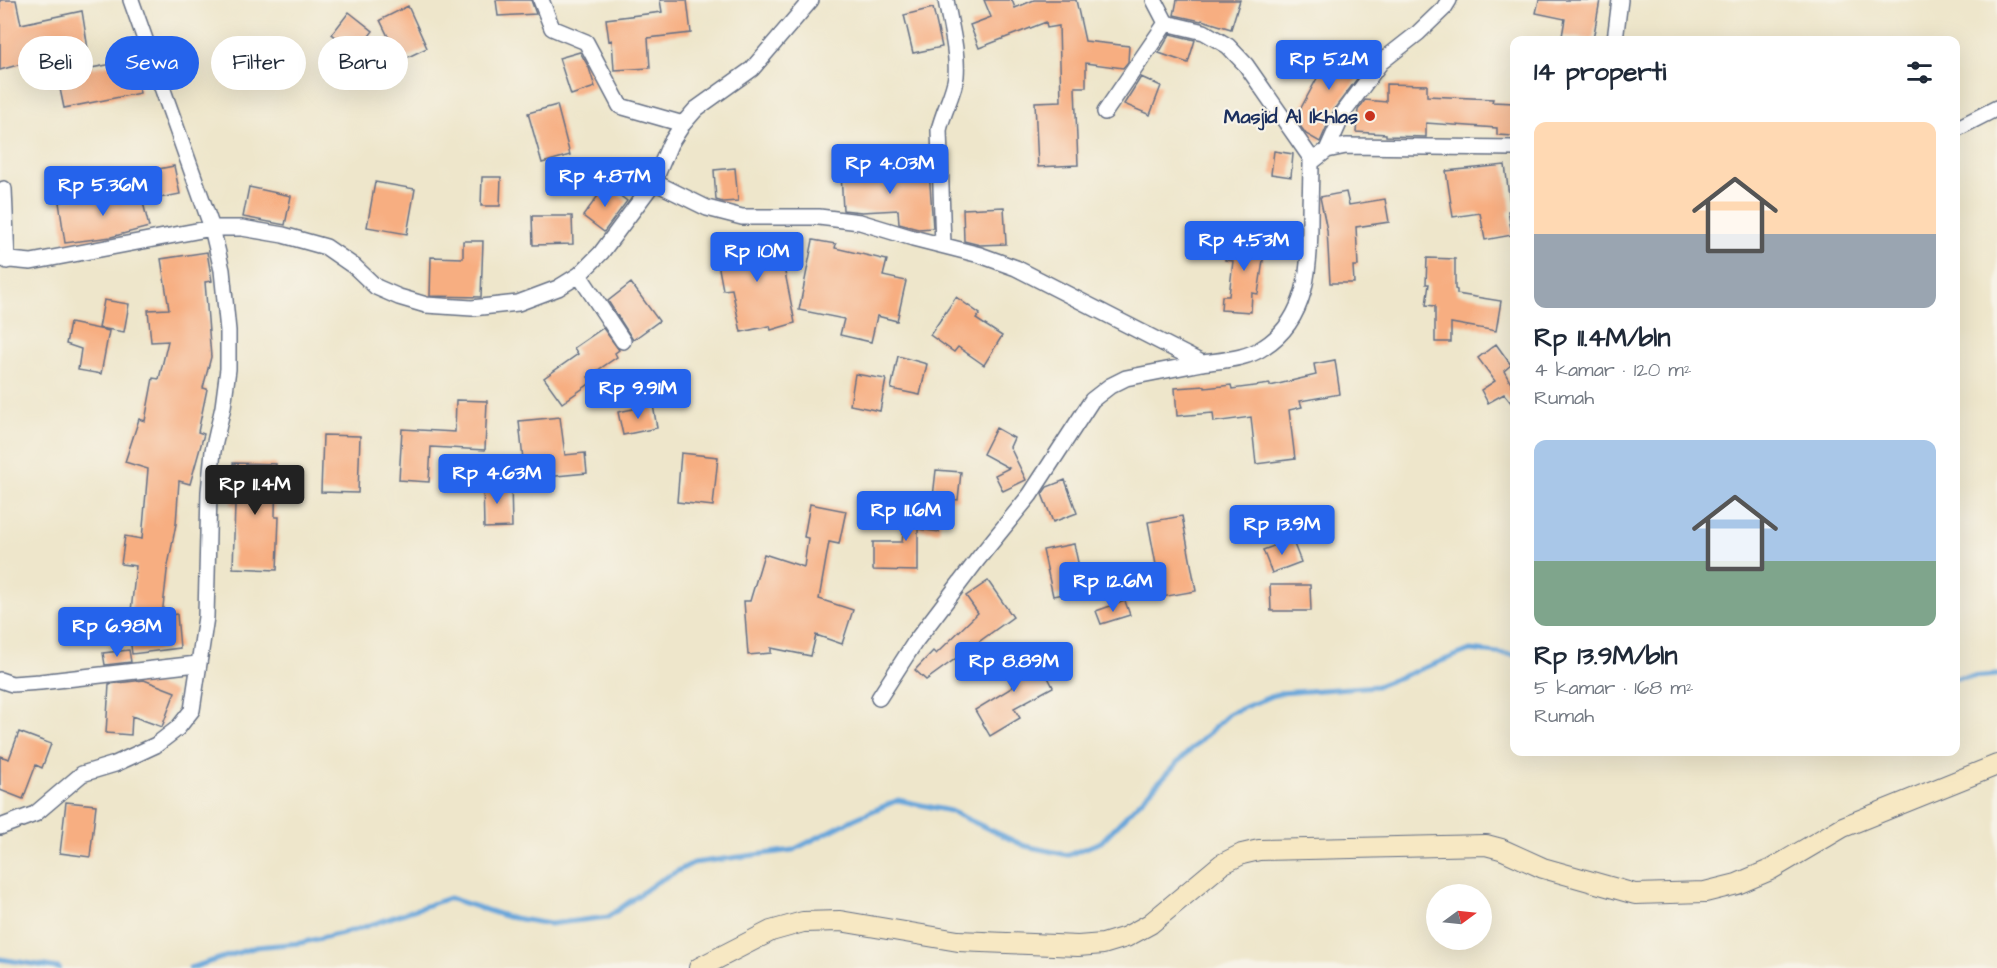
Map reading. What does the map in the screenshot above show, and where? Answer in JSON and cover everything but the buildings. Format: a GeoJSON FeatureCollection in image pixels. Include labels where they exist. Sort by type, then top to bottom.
{"type":"FeatureCollection","features":[{"type":"Feature","properties":{"kind":"main road"},"geometry":{"type":"LineString","coordinates":[[699,968],[771,931],[803,922],[840,921],[958,941],[1103,945],[1126,937],[1150,924],[1222,864],[1242,854],[1258,850],[1486,845],[1501,849],[1543,868],[1635,894],[1705,892],[1737,884],[1770,870],[1843,827],[1997,765]]}},
{"type":"Feature","properties":{"kind":"street"},"geometry":{"type":"LineString","coordinates":[[0,827],[35,814],[82,774],[116,764],[156,745],[178,728],[192,710],[197,664],[206,617],[209,492],[213,452],[223,408],[228,369],[228,331],[222,270],[212,228],[131,0]]}},
{"type":"Feature","properties":{"kind":"street"},"geometry":{"type":"LineString","coordinates":[[541,0],[552,28],[586,42],[620,106],[683,124]]}},
{"type":"Feature","properties":{"kind":"street"},"geometry":{"type":"LineString","coordinates":[[4,189],[3,260],[31,262],[212,228],[242,228],[273,233],[326,247],[356,267],[376,286],[399,297],[426,305],[472,308],[518,303],[558,288],[579,275],[601,253],[654,182],[670,144],[683,124],[696,109],[752,69],[811,0]]}},
{"type":"Feature","properties":{"kind":"street"},"geometry":{"type":"LineString","coordinates":[[943,245],[939,130],[942,114],[956,78],[956,62],[946,0]]}},
{"type":"Feature","properties":{"kind":"street"},"geometry":{"type":"LineString","coordinates":[[1154,0],[1166,23],[1204,32],[1228,46],[1246,64],[1313,161]]}},
{"type":"Feature","properties":{"kind":"street"},"geometry":{"type":"LineString","coordinates":[[1327,150],[1344,112],[1381,62],[1418,33],[1444,8],[1449,0]]}},
{"type":"Feature","properties":{"kind":"street"},"geometry":{"type":"LineString","coordinates":[[1616,36],[1620,0]]}},
{"type":"Feature","properties":{"kind":"street"},"geometry":{"type":"LineString","coordinates":[[1105,112],[1166,23]]}},
{"type":"Feature","properties":{"kind":"street"},"geometry":{"type":"LineString","coordinates":[[1960,127],[1997,108]]}},
{"type":"Feature","properties":{"kind":"street"},"geometry":{"type":"LineString","coordinates":[[879,698],[915,642],[1030,495],[1092,400],[1110,386],[1126,378],[1235,358],[1264,348],[1283,332],[1295,313],[1307,282],[1311,249],[1311,159],[1313,161],[1327,150],[1346,146],[1510,148]]}},
{"type":"Feature","properties":{"kind":"street"},"geometry":{"type":"LineString","coordinates":[[654,182],[707,208],[742,217],[819,217],[860,222],[981,255],[1016,268],[1203,363]]}},
{"type":"Feature","properties":{"kind":"street"},"geometry":{"type":"LineString","coordinates":[[579,275],[623,341]]}},
{"type":"Feature","properties":{"kind":"street"},"geometry":{"type":"LineString","coordinates":[[0,681],[12,684],[40,682],[197,664]]}},
{"type":"Feature","properties":{"kind":"waterway"},"geometry":{"type":"LineString","coordinates":[[190,968],[256,947],[300,943],[355,930],[449,898],[508,917],[550,924],[608,917],[657,882],[693,863],[793,850],[898,800],[950,811],[1025,846],[1068,855],[1101,842],[1184,756],[1230,713],[1280,693],[1377,686],[1470,650],[1510,654]]}},
{"type":"Feature","properties":{"kind":"waterway"},"geometry":{"type":"LineString","coordinates":[[1960,678],[1997,675]]}},
{"type":"Feature","properties":{"kind":"waterway"},"geometry":{"type":"LineString","coordinates":[[0,959],[59,968]]}},
{"type":"Feature","properties":{"kind":"place","name":"Masjid Al Ikhlas"},"geometry":{"type":"Point","coordinates":[1370,116]}}]}
